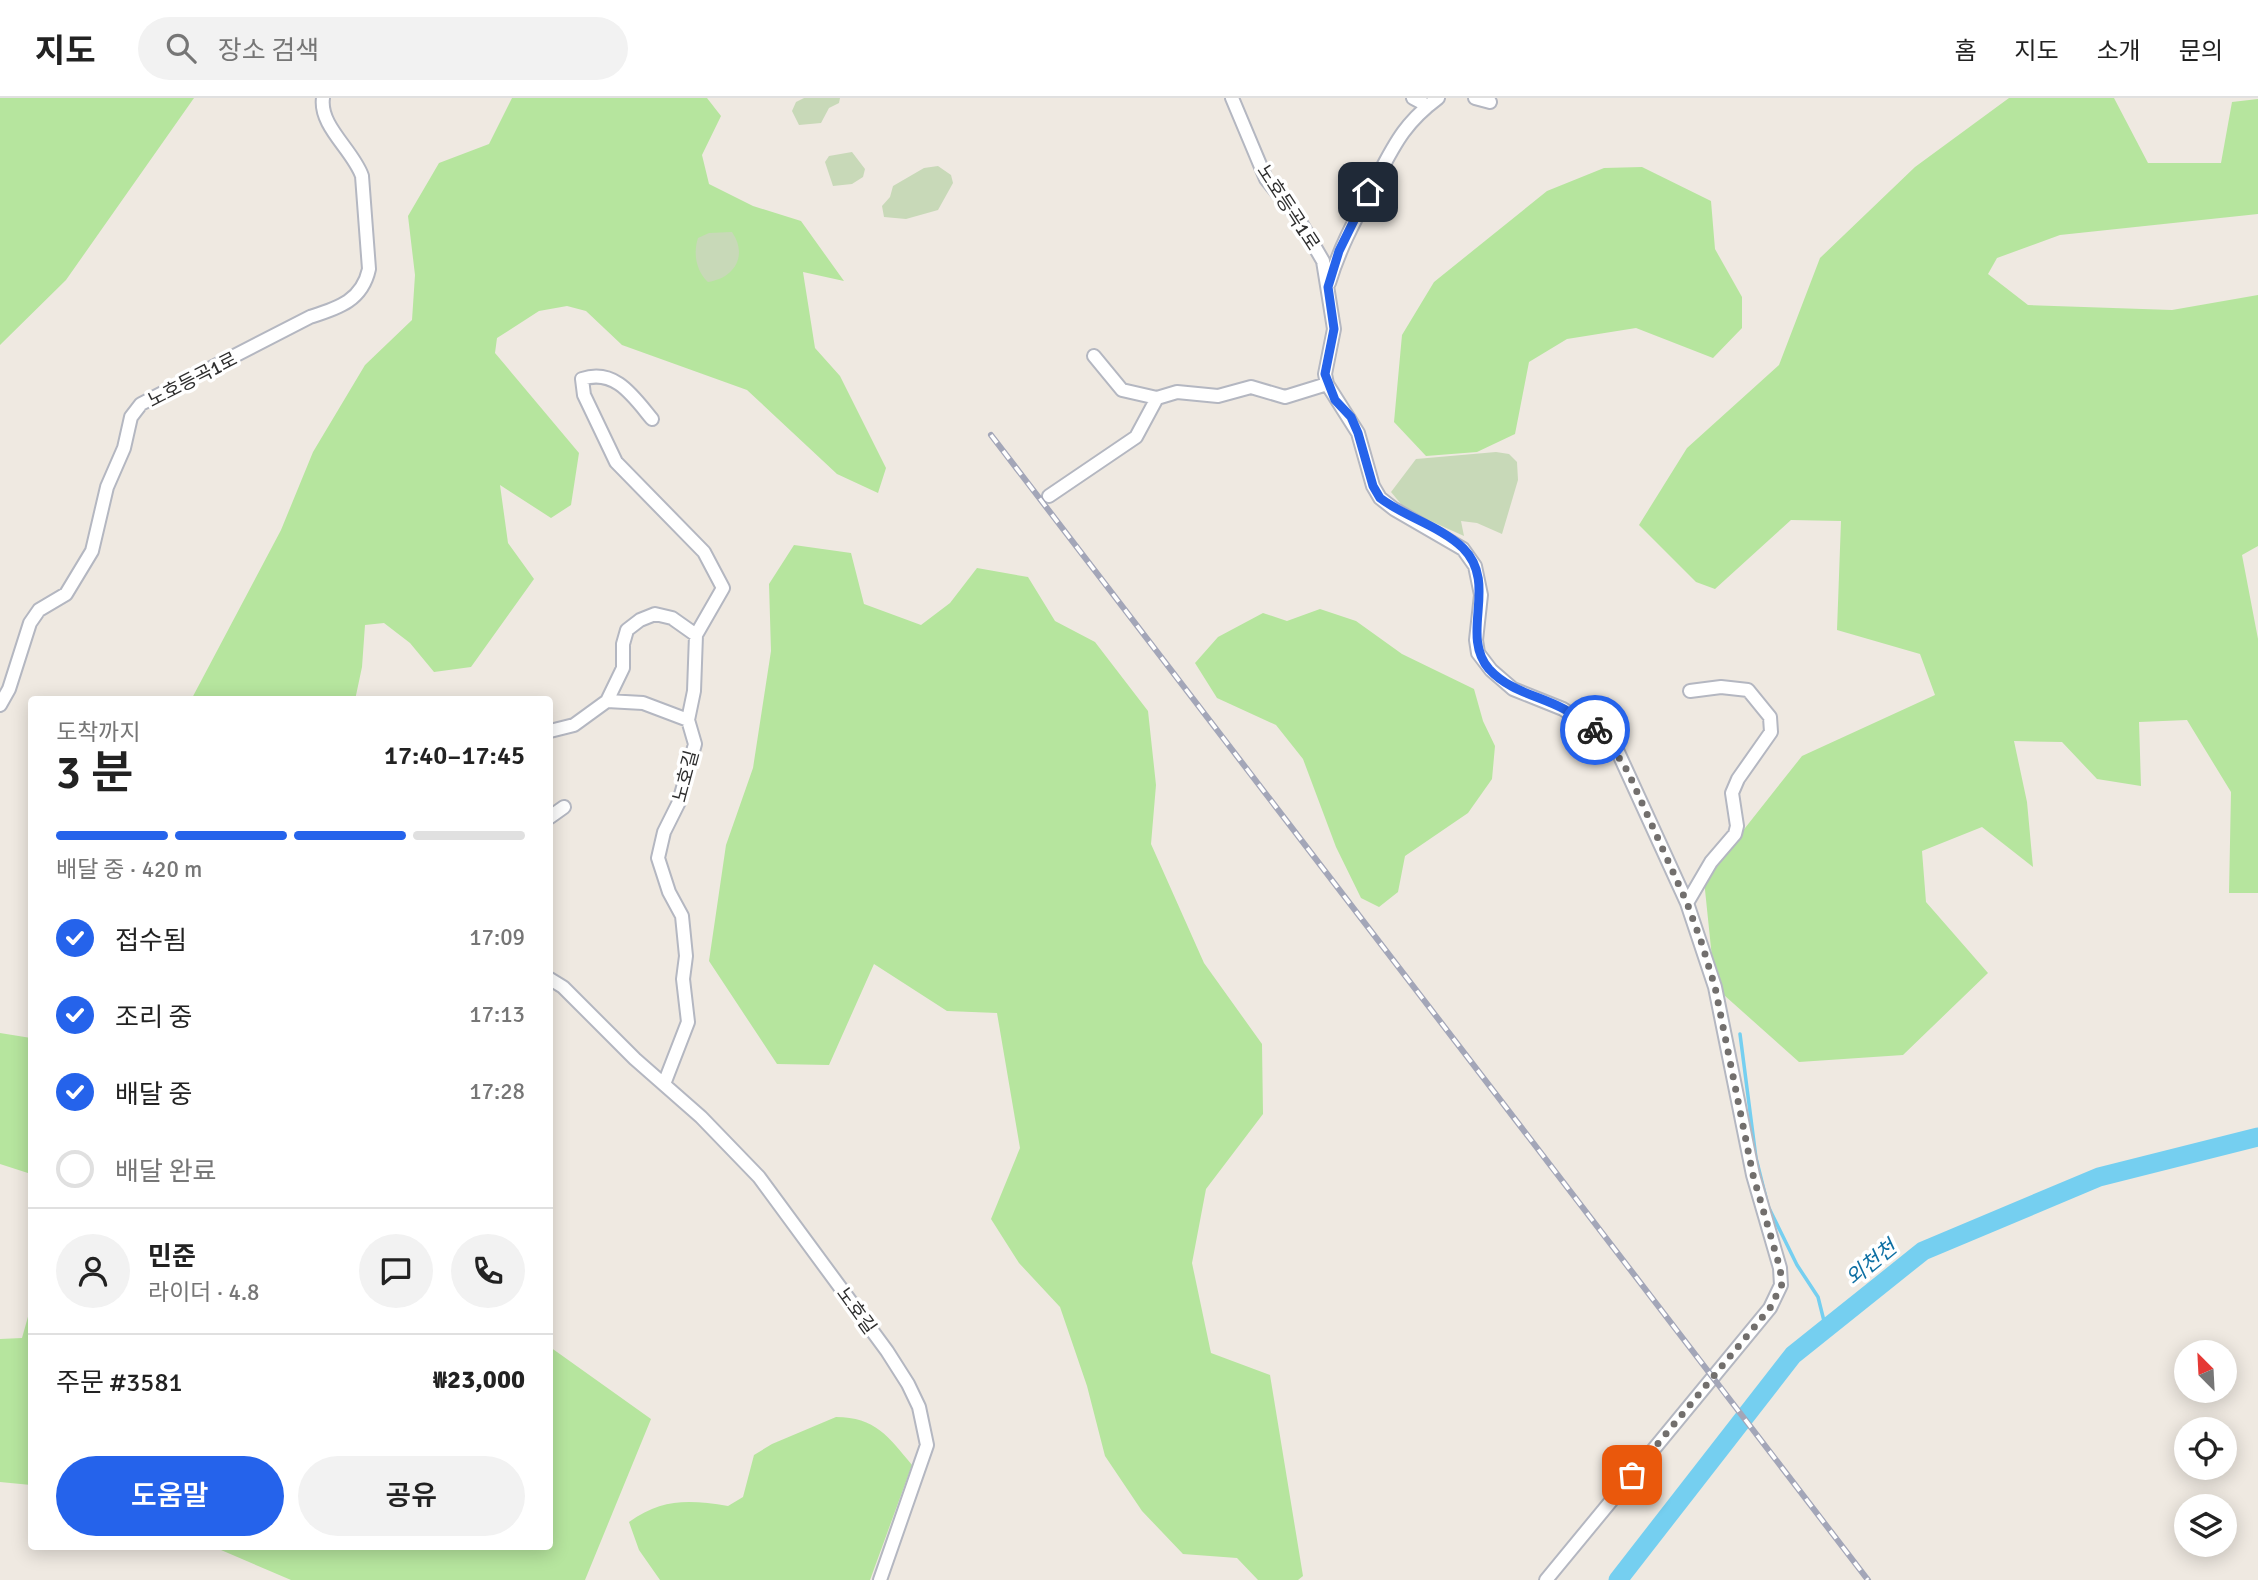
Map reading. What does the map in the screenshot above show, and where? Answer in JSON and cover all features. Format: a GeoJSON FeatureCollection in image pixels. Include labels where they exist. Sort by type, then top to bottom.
{"type":"FeatureCollection","features":[{"type":"Feature","properties":{"kind":"street","name":"노호등곡1로"},"geometry":{"type":"LineString","coordinates":[[0,705],[9,689],[30,623],[39,610],[66,594],[92,551],[107,487],[124,448],[131,417],[141,404],[291,326],[350,302],[366,282],[369,269],[362,176],[357,162],[323,115],[323,98]]}},
{"type":"Feature","properties":{"kind":"street","name":"노호등곡1로"},"geometry":{"type":"LineString","coordinates":[[1232,98],[1266,179],[1314,240],[1328,287],[1334,329],[1325,374],[1327,384]]}},
{"type":"Feature","properties":{"kind":"street"},"geometry":{"type":"LineString","coordinates":[[1413,98],[1433,102]]}},
{"type":"Feature","properties":{"kind":"street"},"geometry":{"type":"LineString","coordinates":[[1475,98],[1490,102]]}},
{"type":"Feature","properties":{"kind":"street"},"geometry":{"type":"LineString","coordinates":[[1328,287],[1339,251],[1394,142],[1433,102]]}},
{"type":"Feature","properties":{"kind":"street"},"geometry":{"type":"LineString","coordinates":[[1094,356],[1122,390],[1157,398],[1177,392],[1218,396],[1251,387],[1285,397],[1327,384],[1354,425],[1373,486],[1380,498],[1463,549],[1475,566],[1481,595],[1476,640],[1478,653],[1491,670],[1513,688],[1563,709],[1608,740],[1628,772],[1687,903],[1715,987],[1747,1152],[1780,1268],[1782,1284],[1770,1308],[1546,1580]]}},
{"type":"Feature","properties":{"kind":"street"},"geometry":{"type":"LineString","coordinates":[[553,730],[574,725],[607,701],[623,668],[623,644],[627,630],[640,620],[656,614],[672,618],[696,635],[723,588],[704,552],[616,462],[584,395],[582,379],[592,376],[622,384],[652,419]]}},
{"type":"Feature","properties":{"kind":"street"},"geometry":{"type":"LineString","coordinates":[[1049,496],[1136,437],[1157,398]]}},
{"type":"Feature","properties":{"kind":"street","name":"노호길"},"geometry":{"type":"LineString","coordinates":[[664,1084],[688,1022],[683,979],[686,956],[684,925],[658,858],[664,832],[679,803],[695,744],[688,720],[694,691],[696,635]]}},
{"type":"Feature","properties":{"kind":"street"},"geometry":{"type":"LineString","coordinates":[[1687,903],[1711,862],[1735,834],[1738,826],[1732,793],[1738,779],[1771,732],[1770,717],[1748,690],[1721,687],[1690,691]]}},
{"type":"Feature","properties":{"kind":"street"},"geometry":{"type":"LineString","coordinates":[[607,701],[643,703],[688,720]]}},
{"type":"Feature","properties":{"kind":"street"},"geometry":{"type":"LineString","coordinates":[[553,815],[564,807]]}},
{"type":"Feature","properties":{"kind":"street","name":"노호길"},"geometry":{"type":"LineString","coordinates":[[553,981],[563,987],[731,1147],[789,1215],[887,1351],[919,1407],[927,1445],[880,1580]]}},
{"type":"Feature","properties":{"kind":"green space"},"geometry":{"type":"Polygon","coordinates":[[[0,98],[194,98],[66,280],[0,345],[0,98]]]}},
{"type":"Feature","properties":{"kind":"green space"},"geometry":{"type":"Polygon","coordinates":[[[512,98],[707,98],[721,116],[702,155],[709,184],[753,206],[801,221],[844,281],[803,272],[815,348],[840,376],[886,468],[878,493],[837,474],[747,390],[622,345],[586,311],[567,306],[539,311],[497,338],[495,353],[579,453],[571,505],[551,518],[500,485],[508,543],[534,579],[471,667],[434,672],[410,643],[384,623],[365,625],[362,667],[356,696],[193,696],[281,530],[313,452],[365,365],[412,320],[415,275],[408,216],[439,163],[489,144],[512,98]]]}},
{"type":"Feature","properties":{"kind":"green space"},"geometry":{"type":"Polygon","coordinates":[[[804,98],[840,98],[839,103],[829,108],[821,123],[799,125],[792,111],[796,102],[804,98]]]}},
{"type":"Feature","properties":{"kind":"green space"},"geometry":{"type":"Polygon","coordinates":[[[2009,98],[2114,98],[2148,163],[2221,163],[2232,102],[2258,99],[2258,214],[2060,235],[1997,258],[1988,274],[2028,305],[2172,310],[2258,295],[2258,546],[2242,555],[2258,639],[2258,893],[2229,893],[2231,792],[2187,720],[2139,722],[2141,786],[2097,779],[2062,742],[2014,741],[2027,802],[2033,867],[1982,827],[1922,851],[1926,902],[1988,973],[1903,1055],[1799,1062],[1715,987],[1704,880],[1802,756],[1935,695],[1920,654],[1837,630],[1841,521],[1791,520],[1715,589],[1696,582],[1639,525],[1687,448],[1779,365],[1820,258],[1915,167],[2009,98]]]}},
{"type":"Feature","properties":{"kind":"green space"},"geometry":{"type":"Polygon","coordinates":[[[852,152],[865,169],[863,177],[852,184],[833,186],[825,162],[829,156],[852,152]]]}},
{"type":"Feature","properties":{"kind":"green space"},"geometry":{"type":"Polygon","coordinates":[[[938,166],[951,175],[953,183],[938,210],[906,219],[884,217],[882,206],[890,197],[893,186],[924,168],[938,166]]]}},
{"type":"Feature","properties":{"kind":"green space"},"geometry":{"type":"Polygon","coordinates":[[[1642,167],[1711,201],[1715,249],[1742,297],[1742,328],[1713,358],[1636,328],[1567,339],[1529,362],[1515,434],[1477,452],[1426,456],[1394,422],[1402,335],[1434,282],[1547,191],[1604,168],[1642,167]]]}},
{"type":"Feature","properties":{"kind":"green space"},"geometry":{"type":"Polygon","coordinates":[[[732,232],[739,249],[736,264],[725,276],[708,282],[697,261],[698,238],[709,233],[732,232]]]}},
{"type":"Feature","properties":{"kind":"green space"},"geometry":{"type":"Polygon","coordinates":[[[1496,452],[1509,454],[1517,462],[1518,480],[1502,534],[1477,523],[1461,521],[1464,536],[1406,510],[1391,492],[1416,459],[1496,452]]]}},
{"type":"Feature","properties":{"kind":"green space"},"geometry":{"type":"Polygon","coordinates":[[[794,545],[851,553],[864,604],[921,625],[950,603],[977,568],[1028,577],[1055,621],[1095,642],[1148,711],[1156,785],[1151,844],[1204,963],[1262,1044],[1263,1114],[1206,1189],[1192,1263],[1211,1353],[1270,1375],[1303,1576],[1298,1580],[1258,1580],[1237,1558],[1183,1554],[1142,1511],[1105,1456],[1087,1386],[1060,1307],[1019,1263],[991,1219],[1020,1148],[997,1013],[947,1011],[874,964],[829,1065],[777,1064],[709,961],[726,845],[753,768],[771,651],[769,584],[794,545]]]}},
{"type":"Feature","properties":{"kind":"green space"},"geometry":{"type":"Polygon","coordinates":[[[1320,609],[1356,621],[1402,654],[1474,689],[1483,721],[1495,746],[1492,779],[1468,813],[1405,856],[1398,892],[1379,907],[1361,898],[1336,847],[1303,759],[1276,725],[1217,698],[1195,663],[1218,637],[1263,613],[1287,621],[1320,609]]]}},
{"type":"Feature","properties":{"kind":"green space"},"geometry":{"type":"Polygon","coordinates":[[[0,1033],[28,1038],[28,1173],[0,1164],[0,1033]]]}},
{"type":"Feature","properties":{"kind":"green space"},"geometry":{"type":"Polygon","coordinates":[[[28,1317],[28,1485],[0,1482],[0,1339],[22,1338],[28,1317]]]}},
{"type":"Feature","properties":{"kind":"green space"},"geometry":{"type":"Polygon","coordinates":[[[553,1349],[651,1419],[585,1580],[291,1580],[221,1550],[553,1550],[553,1349]]]}},
{"type":"Feature","properties":{"kind":"green space"},"geometry":{"type":"Polygon","coordinates":[[[836,1417],[861,1421],[880,1430],[912,1465],[870,1580],[660,1580],[639,1550],[629,1522],[653,1509],[677,1503],[728,1506],[743,1497],[754,1455],[772,1444],[836,1417]]]}},
{"type":"Feature","properties":{"kind":"waterway"},"geometry":{"type":"LineString","coordinates":[[1740,1034],[1756,1158],[1768,1206],[1797,1265],[1818,1297],[1826,1329]]}},
{"type":"Feature","properties":{"kind":"waterway","name":"외천천"},"geometry":{"type":"LineString","coordinates":[[1618,1580],[1793,1355],[1923,1251],[2099,1177],[2258,1137]]}},
{"type":"Feature","properties":{"kind":"railway"},"geometry":{"type":"LineString","coordinates":[[991,435],[1868,1580]]}},
{"type":"Feature","properties":{"kind":"way so far"},"geometry":{"type":"LineString","coordinates":[[1595,730],[1618,752],[1687,903],[1701,941],[1715,987],[1753,1175],[1780,1268],[1782,1284],[1770,1308],[1632,1475]]}},
{"type":"Feature","properties":{"kind":"route"},"geometry":{"type":"LineString","coordinates":[[1368,192],[1339,251],[1328,287],[1334,329],[1325,374],[1327,384],[1335,400],[1351,417],[1373,486],[1380,498],[1463,549],[1475,566],[1481,595],[1476,640],[1478,653],[1491,670],[1513,688],[1563,709],[1595,730]]}}]}
